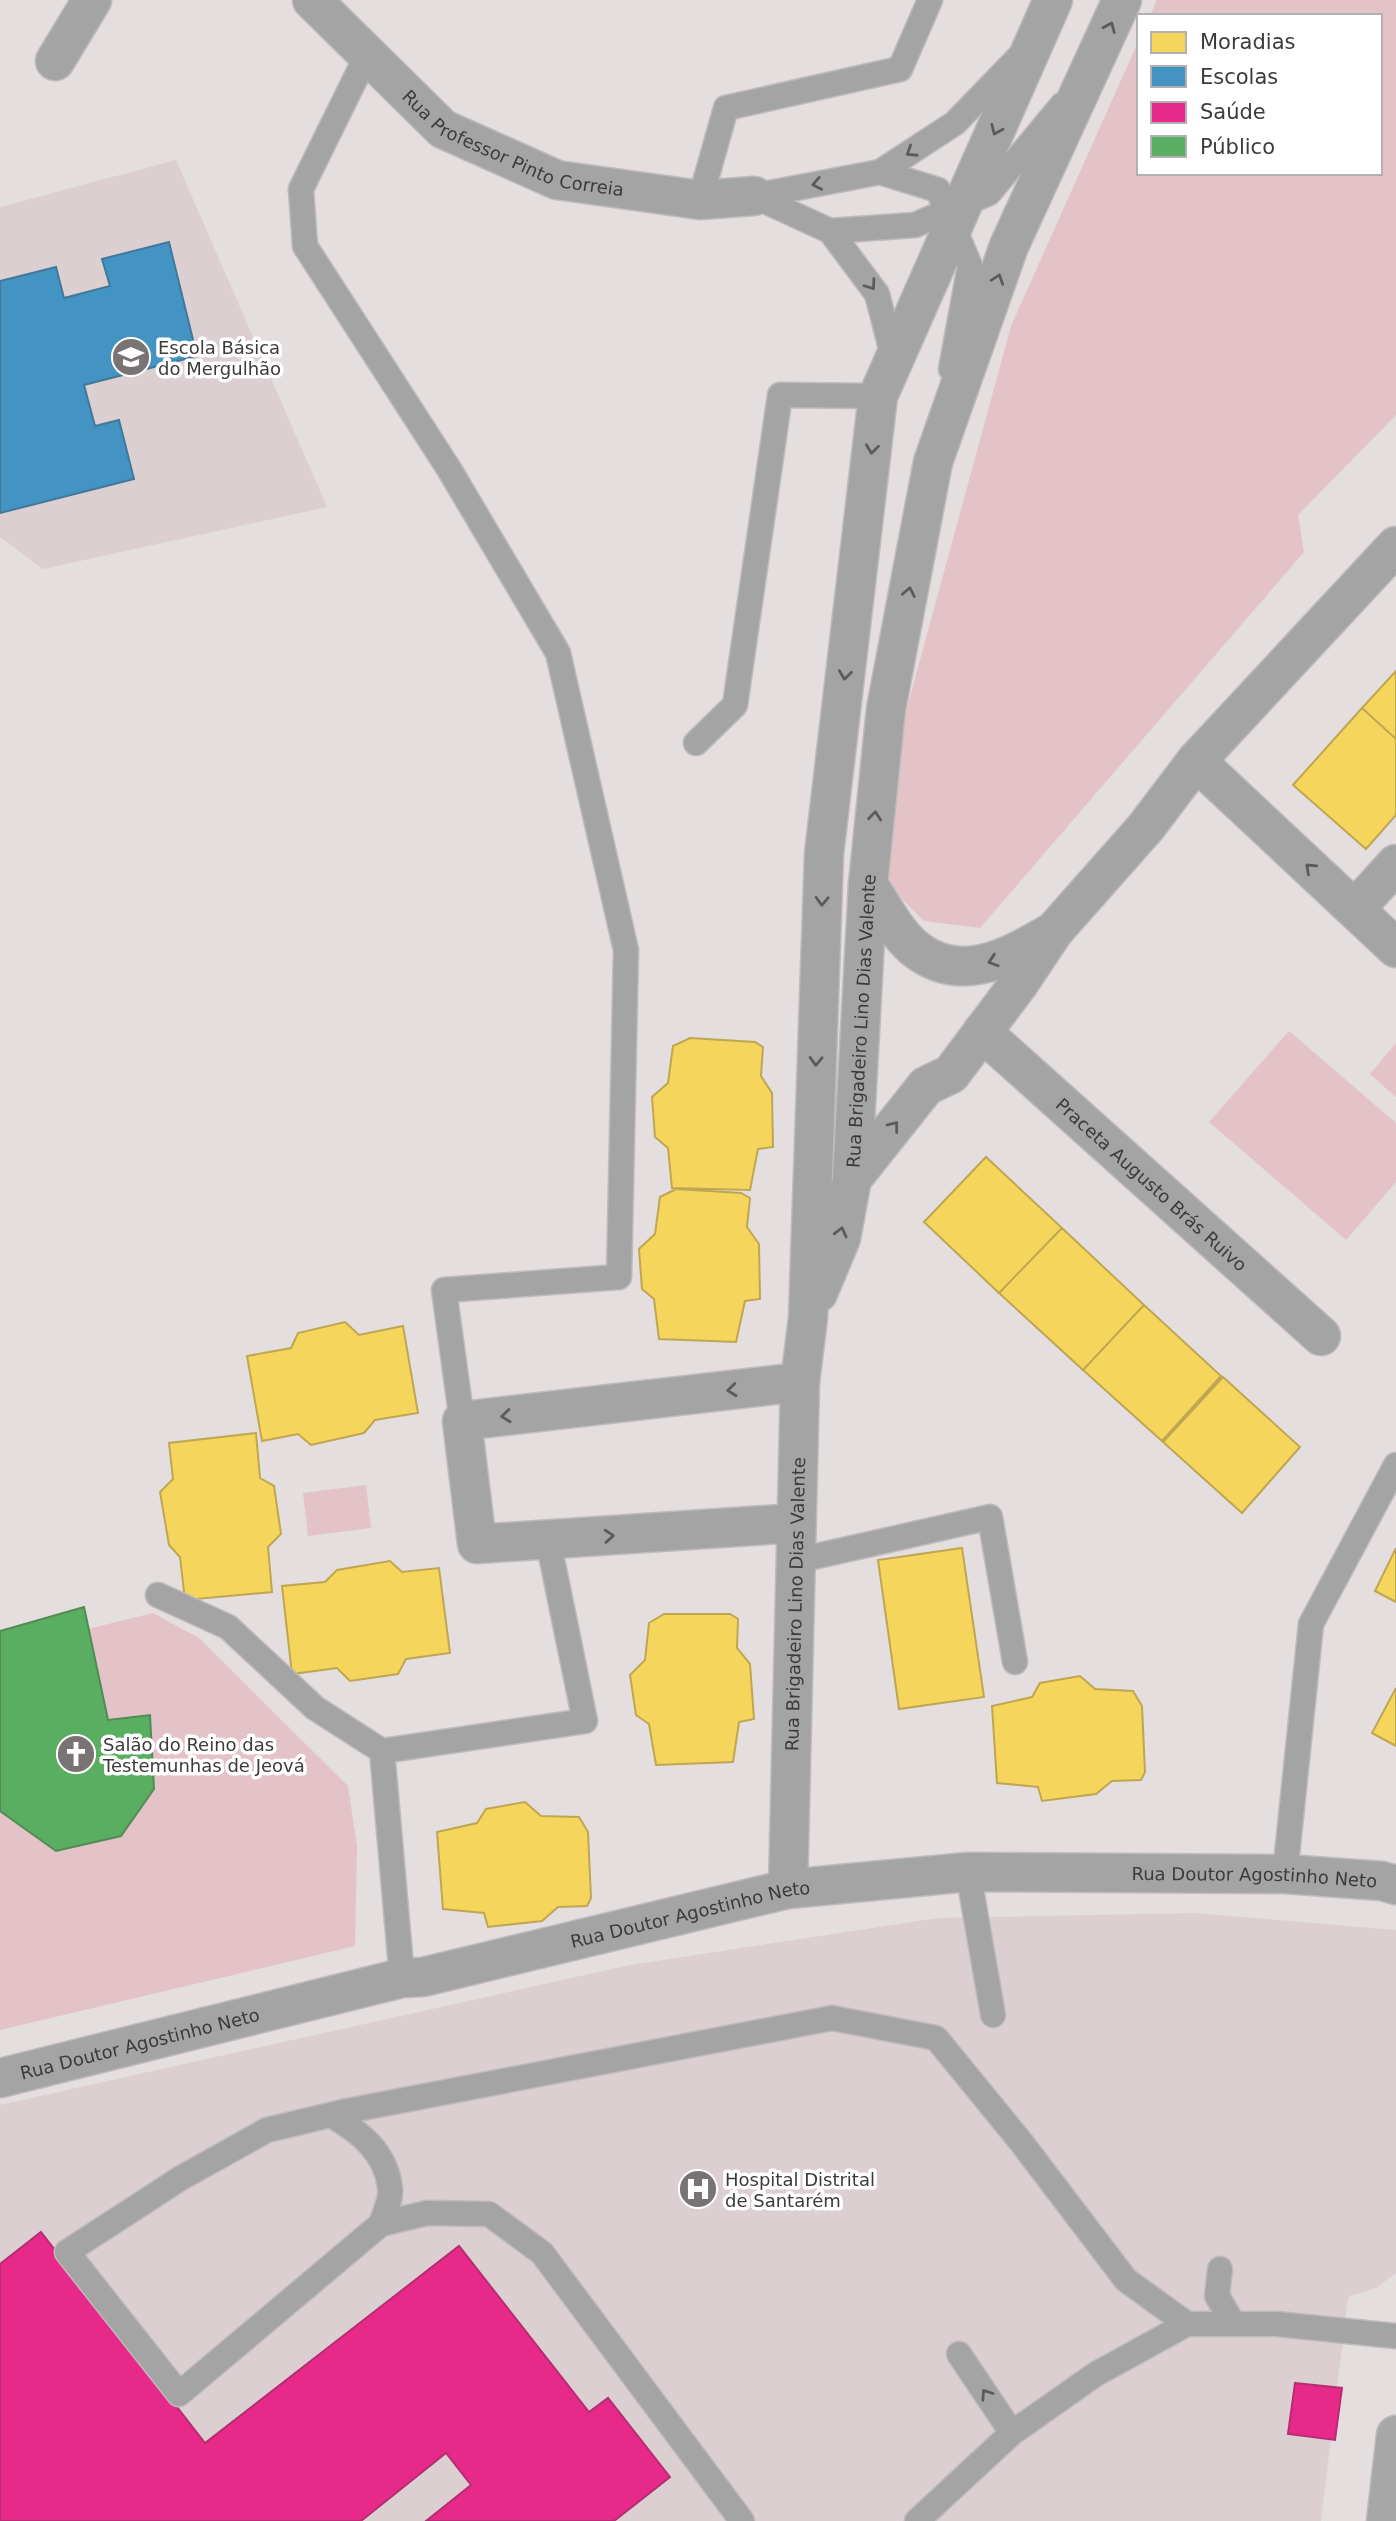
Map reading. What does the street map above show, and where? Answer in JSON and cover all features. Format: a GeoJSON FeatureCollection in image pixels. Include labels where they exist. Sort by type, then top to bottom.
{"type":"FeatureCollection","features":[{"type":"Feature","properties":{"kind":"main road"},"geometry":{"type":"LineString","coordinates":[[1386,2521],[1396,2435]]}},
{"type":"Feature","properties":{"kind":"street"},"geometry":{"type":"LineString","coordinates":[[55,61],[92,0]]}},
{"type":"Feature","properties":{"kind":"street","name":"Rua Professor Pinto Correia"},"geometry":{"type":"LineString","coordinates":[[312,0],[443,129],[557,180],[700,200],[754,197]]}},
{"type":"Feature","properties":{"kind":"street","name":"Rua Brigadeiro Lino Dias Valente"},"geometry":{"type":"LineString","coordinates":[[788,1889],[800,1382],[808,1318],[824,854],[878,396],[954,214],[1053,0]]}},
{"type":"Feature","properties":{"kind":"street"},"geometry":{"type":"LineString","coordinates":[[868,884],[886,709],[933,462],[1009,247],[1122,0]]}},
{"type":"Feature","properties":{"kind":"street","name":"Rua Brigadeiro Lino Dias Valente"},"geometry":{"type":"LineString","coordinates":[[852,1180],[926,1086],[951,1074],[1020,982],[1054,931],[1146,827],[1196,761],[1396,546]]}},
{"type":"Feature","properties":{"kind":"street"},"geometry":{"type":"LineString","coordinates":[[1196,761],[1396,948]]}},
{"type":"Feature","properties":{"kind":"street"},"geometry":{"type":"LineString","coordinates":[[1355,909],[1396,864]]}},
{"type":"Feature","properties":{"kind":"street","name":"Rua Brigadeiro Lino Dias Valente"},"geometry":{"type":"LineString","coordinates":[[808,1318],[841,1238],[852,1180],[868,884]]}},
{"type":"Feature","properties":{"kind":"street","name":"Rua Brigadeiro Lino Dias Valente"},"geometry":{"type":"LineString","coordinates":[[868,884],[895,926],[913,946],[935,961],[957,966],[986,965],[1016,953],[1054,931]]}},
{"type":"Feature","properties":{"kind":"street","name":"Praceta Augusto Brás Ruivo"},"geometry":{"type":"LineString","coordinates":[[982,1032],[1321,1336]]}},
{"type":"Feature","properties":{"kind":"street"},"geometry":{"type":"LineString","coordinates":[[796,1523],[477,1544],[462,1420],[800,1382]]}},
{"type":"Feature","properties":{"kind":"street","name":"Rua Doutor Agostinho Neto"},"geometry":{"type":"LineString","coordinates":[[0,2078],[402,1978],[423,1978],[788,1889],[968,1872],[1285,1874],[1382,1881],[1396,1885]]}},
{"type":"Feature","properties":{"kind":"lane"},"geometry":{"type":"LineString","coordinates":[[700,200],[726,108],[900,69],[930,0]]}},
{"type":"Feature","properties":{"kind":"lane"},"geometry":{"type":"LineString","coordinates":[[754,197],[880,172],[955,123],[1034,41]]}},
{"type":"Feature","properties":{"kind":"lane"},"geometry":{"type":"LineString","coordinates":[[367,55],[302,189],[305,246],[449,469],[558,653],[626,950],[619,1278],[444,1290],[462,1420]]}},
{"type":"Feature","properties":{"kind":"lane"},"geometry":{"type":"LineString","coordinates":[[754,197],[830,231],[915,225],[954,214],[989,193],[1089,72]]}},
{"type":"Feature","properties":{"kind":"lane"},"geometry":{"type":"LineString","coordinates":[[880,172],[938,190],[954,214],[970,266],[933,462]]}},
{"type":"Feature","properties":{"kind":"lane"},"geometry":{"type":"LineString","coordinates":[[830,231],[877,294],[894,359]]}},
{"type":"Feature","properties":{"kind":"lane"},"geometry":{"type":"LineString","coordinates":[[696,743],[735,705],[780,395],[878,396]]}},
{"type":"Feature","properties":{"kind":"lane"},"geometry":{"type":"LineString","coordinates":[[1285,1874],[1311,1624],[1396,1465]]}},
{"type":"Feature","properties":{"kind":"lane"},"geometry":{"type":"LineString","coordinates":[[795,1561],[990,1517],[1015,1662]]}},
{"type":"Feature","properties":{"kind":"lane"},"geometry":{"type":"LineString","coordinates":[[158,1595],[228,1627],[315,1708],[382,1751],[585,1721],[548,1539]]}},
{"type":"Feature","properties":{"kind":"lane"},"geometry":{"type":"LineString","coordinates":[[382,1751],[402,1978]]}},
{"type":"Feature","properties":{"kind":"lane"},"geometry":{"type":"LineString","coordinates":[[968,1872],[993,2015]]}},
{"type":"Feature","properties":{"kind":"lane"},"geometry":{"type":"LineString","coordinates":[[742,2521],[542,2253],[489,2214],[427,2213],[381,2224],[179,2394],[67,2252],[181,2178],[267,2130],[331,2115],[832,2018],[936,2038],[1126,2280],[1187,2324]]}},
{"type":"Feature","properties":{"kind":"lane"},"geometry":{"type":"LineString","coordinates":[[331,2115],[357,2130],[381,2156],[391,2190],[381,2224]]}},
{"type":"Feature","properties":{"kind":"lane"},"geometry":{"type":"LineString","coordinates":[[1220,2269],[1217,2296],[1233,2323]]}},
{"type":"Feature","properties":{"kind":"lane"},"geometry":{"type":"LineString","coordinates":[[917,2521],[1012,2433],[1096,2374],[1187,2324],[1277,2323],[1396,2336]]}},
{"type":"Feature","properties":{"kind":"lane"},"geometry":{"type":"LineString","coordinates":[[959,2354],[1012,2433]]}},
{"type":"Feature","properties":{"kind":"shaded area"},"geometry":{"type":"Polygon","coordinates":[[[1157,0],[1396,0],[1396,415],[1298,515],[1304,552],[980,928],[924,921],[895,892],[878,852],[874,829],[1011,326],[1137,44],[1137,175],[1382,175],[1382,14],[1151,14],[1157,0]]]}},
{"type":"Feature","properties":{"kind":"shaded area","name":"Escola Básica do Mergulhão"},"geometry":{"type":"Polygon","coordinates":[[[176,160],[327,507],[43,569],[0,537],[0,207],[176,160]]]}},
{"type":"Feature","properties":{"kind":"shaded area"},"geometry":{"type":"Polygon","coordinates":[[[1289,1031],[1396,1123],[1396,1182],[1346,1240],[1209,1122],[1289,1031]]]}},
{"type":"Feature","properties":{"kind":"shaded area"},"geometry":{"type":"Polygon","coordinates":[[[1396,1043],[1396,1097],[1370,1074],[1396,1043]]]}},
{"type":"Feature","properties":{"kind":"shaded area"},"geometry":{"type":"Polygon","coordinates":[[[366,1485],[371,1528],[308,1536],[303,1493],[366,1485]]]}},
{"type":"Feature","properties":{"kind":"shaded area"},"geometry":{"type":"Polygon","coordinates":[[[153,1613],[199,1638],[348,1786],[357,1846],[355,1946],[0,2030],[0,1811],[56,1851],[121,1836],[154,1789],[150,1715],[108,1720],[88,1629],[153,1613]]]}},
{"type":"Feature","properties":{"kind":"shaded area","name":"Hospital Distrital de Santarém"},"geometry":{"type":"Polygon","coordinates":[[[1195,1913],[1396,1930],[1396,2273],[1376,2288],[1348,2297],[1321,2521],[0,2521],[0,2105],[630,1965],[938,1918],[1195,1913]]]}},
{"type":"Feature","properties":{"kind":"building: Moradias"},"geometry":{"type":"Polygon","coordinates":[[[1396,671],[1396,739],[1362,708],[1396,671]]]}},
{"type":"Feature","properties":{"kind":"building: Moradias"},"geometry":{"type":"Polygon","coordinates":[[[1362,708],[1396,739],[1396,815],[1366,849],[1293,785],[1362,708]]]}},
{"type":"Feature","properties":{"kind":"building: Moradias"},"geometry":{"type":"Polygon","coordinates":[[[690,1038],[755,1042],[763,1047],[761,1076],[772,1093],[773,1147],[758,1149],[750,1190],[672,1188],[668,1148],[655,1137],[652,1097],[668,1083],[673,1046],[690,1038]]]}},
{"type":"Feature","properties":{"kind":"building: Moradias"},"geometry":{"type":"Polygon","coordinates":[[[986,1157],[1062,1228],[999,1293],[924,1222],[986,1157]]]}},
{"type":"Feature","properties":{"kind":"building: Moradias"},"geometry":{"type":"Polygon","coordinates":[[[676,1189],[741,1193],[750,1198],[747,1227],[759,1244],[760,1299],[745,1301],[736,1342],[659,1339],[654,1299],[642,1289],[639,1249],[655,1234],[660,1197],[676,1189]]]}},
{"type":"Feature","properties":{"kind":"building: Moradias"},"geometry":{"type":"Polygon","coordinates":[[[1062,1228],[1144,1305],[1083,1370],[999,1293],[1062,1228]]]}},
{"type":"Feature","properties":{"kind":"building: Moradias"},"geometry":{"type":"Polygon","coordinates":[[[1144,1305],[1221,1376],[1162,1441],[1083,1370],[1144,1305]]]}},
{"type":"Feature","properties":{"kind":"building: Moradias"},"geometry":{"type":"Polygon","coordinates":[[[345,1322],[359,1335],[403,1326],[418,1413],[375,1420],[364,1433],[311,1445],[298,1434],[262,1441],[247,1356],[291,1348],[298,1333],[345,1322]]]}},
{"type":"Feature","properties":{"kind":"building: Moradias"},"geometry":{"type":"Polygon","coordinates":[[[1223,1377],[1300,1447],[1242,1513],[1163,1442],[1223,1377]]]}},
{"type":"Feature","properties":{"kind":"building: Moradias"},"geometry":{"type":"Polygon","coordinates":[[[256,1433],[260,1478],[274,1486],[281,1534],[268,1547],[272,1592],[185,1600],[180,1557],[169,1545],[160,1492],[173,1479],[169,1443],[256,1433]]]}},
{"type":"Feature","properties":{"kind":"building: Moradias"},"geometry":{"type":"Polygon","coordinates":[[[962,1548],[984,1697],[899,1709],[878,1560],[962,1548]]]}},
{"type":"Feature","properties":{"kind":"building: Moradias"},"geometry":{"type":"Polygon","coordinates":[[[1396,1548],[1396,1602],[1375,1591],[1396,1548]]]}},
{"type":"Feature","properties":{"kind":"building: Moradias"},"geometry":{"type":"Polygon","coordinates":[[[390,1561],[402,1572],[439,1568],[450,1653],[406,1659],[398,1674],[350,1681],[337,1668],[292,1674],[282,1586],[325,1582],[337,1570],[390,1561]]]}},
{"type":"Feature","properties":{"kind":"building: Moradias"},"geometry":{"type":"Polygon","coordinates":[[[664,1614],[730,1614],[738,1619],[737,1648],[750,1664],[754,1719],[739,1722],[733,1762],[656,1765],[649,1724],[636,1715],[630,1675],[645,1660],[649,1623],[664,1614]]]}},
{"type":"Feature","properties":{"kind":"building: Moradias"},"geometry":{"type":"Polygon","coordinates":[[[1080,1676],[1095,1689],[1133,1691],[1142,1706],[1145,1772],[1141,1780],[1112,1781],[1096,1794],[1042,1801],[1038,1787],[997,1783],[992,1706],[1032,1697],[1040,1683],[1080,1676]]]}},
{"type":"Feature","properties":{"kind":"building: Moradias"},"geometry":{"type":"Polygon","coordinates":[[[1396,1688],[1396,1746],[1372,1733],[1396,1688]]]}},
{"type":"Feature","properties":{"kind":"building: Moradias"},"geometry":{"type":"Polygon","coordinates":[[[525,1802],[541,1816],[579,1817],[588,1832],[591,1898],[587,1906],[558,1907],[542,1921],[488,1927],[484,1913],[443,1909],[437,1832],[477,1823],[486,1809],[525,1802]]]}},
{"type":"Feature","properties":{"kind":"building: Escolas"},"geometry":{"type":"Polygon","coordinates":[[[169,242],[197,356],[84,385],[95,426],[119,420],[134,479],[0,513],[0,281],[56,267],[64,298],[110,286],[102,259],[169,242]]]}},
{"type":"Feature","properties":{"kind":"building: Saúde"},"geometry":{"type":"Polygon","coordinates":[[[41,2232],[205,2443],[459,2246],[589,2412],[608,2398],[670,2477],[614,2521],[426,2521],[471,2485],[446,2453],[361,2521],[0,2521],[0,2264],[41,2232]]]}},
{"type":"Feature","properties":{"kind":"building: Saúde"},"geometry":{"type":"Polygon","coordinates":[[[1295,2383],[1342,2388],[1335,2440],[1288,2434],[1295,2383]]]}},
{"type":"Feature","properties":{"kind":"building: Público","name":"Salão do Reino das Testemunhas de Jeová"},"geometry":{"type":"Polygon","coordinates":[[[84,1607],[108,1720],[150,1715],[154,1789],[121,1836],[56,1851],[0,1811],[0,1631],[84,1607]]]}},
{"type":"Feature","properties":{"kind":"place","name":"Escola Básica do Mergulhão"},"geometry":{"type":"Point","coordinates":[131,357]}},
{"type":"Feature","properties":{"kind":"place","name":"Salão do Reino das Testemunhas de Jeová"},"geometry":{"type":"Point","coordinates":[76,1754]}},
{"type":"Feature","properties":{"kind":"place","name":"Hospital Distrital de Santarém"},"geometry":{"type":"Point","coordinates":[698,2189]}}]}
